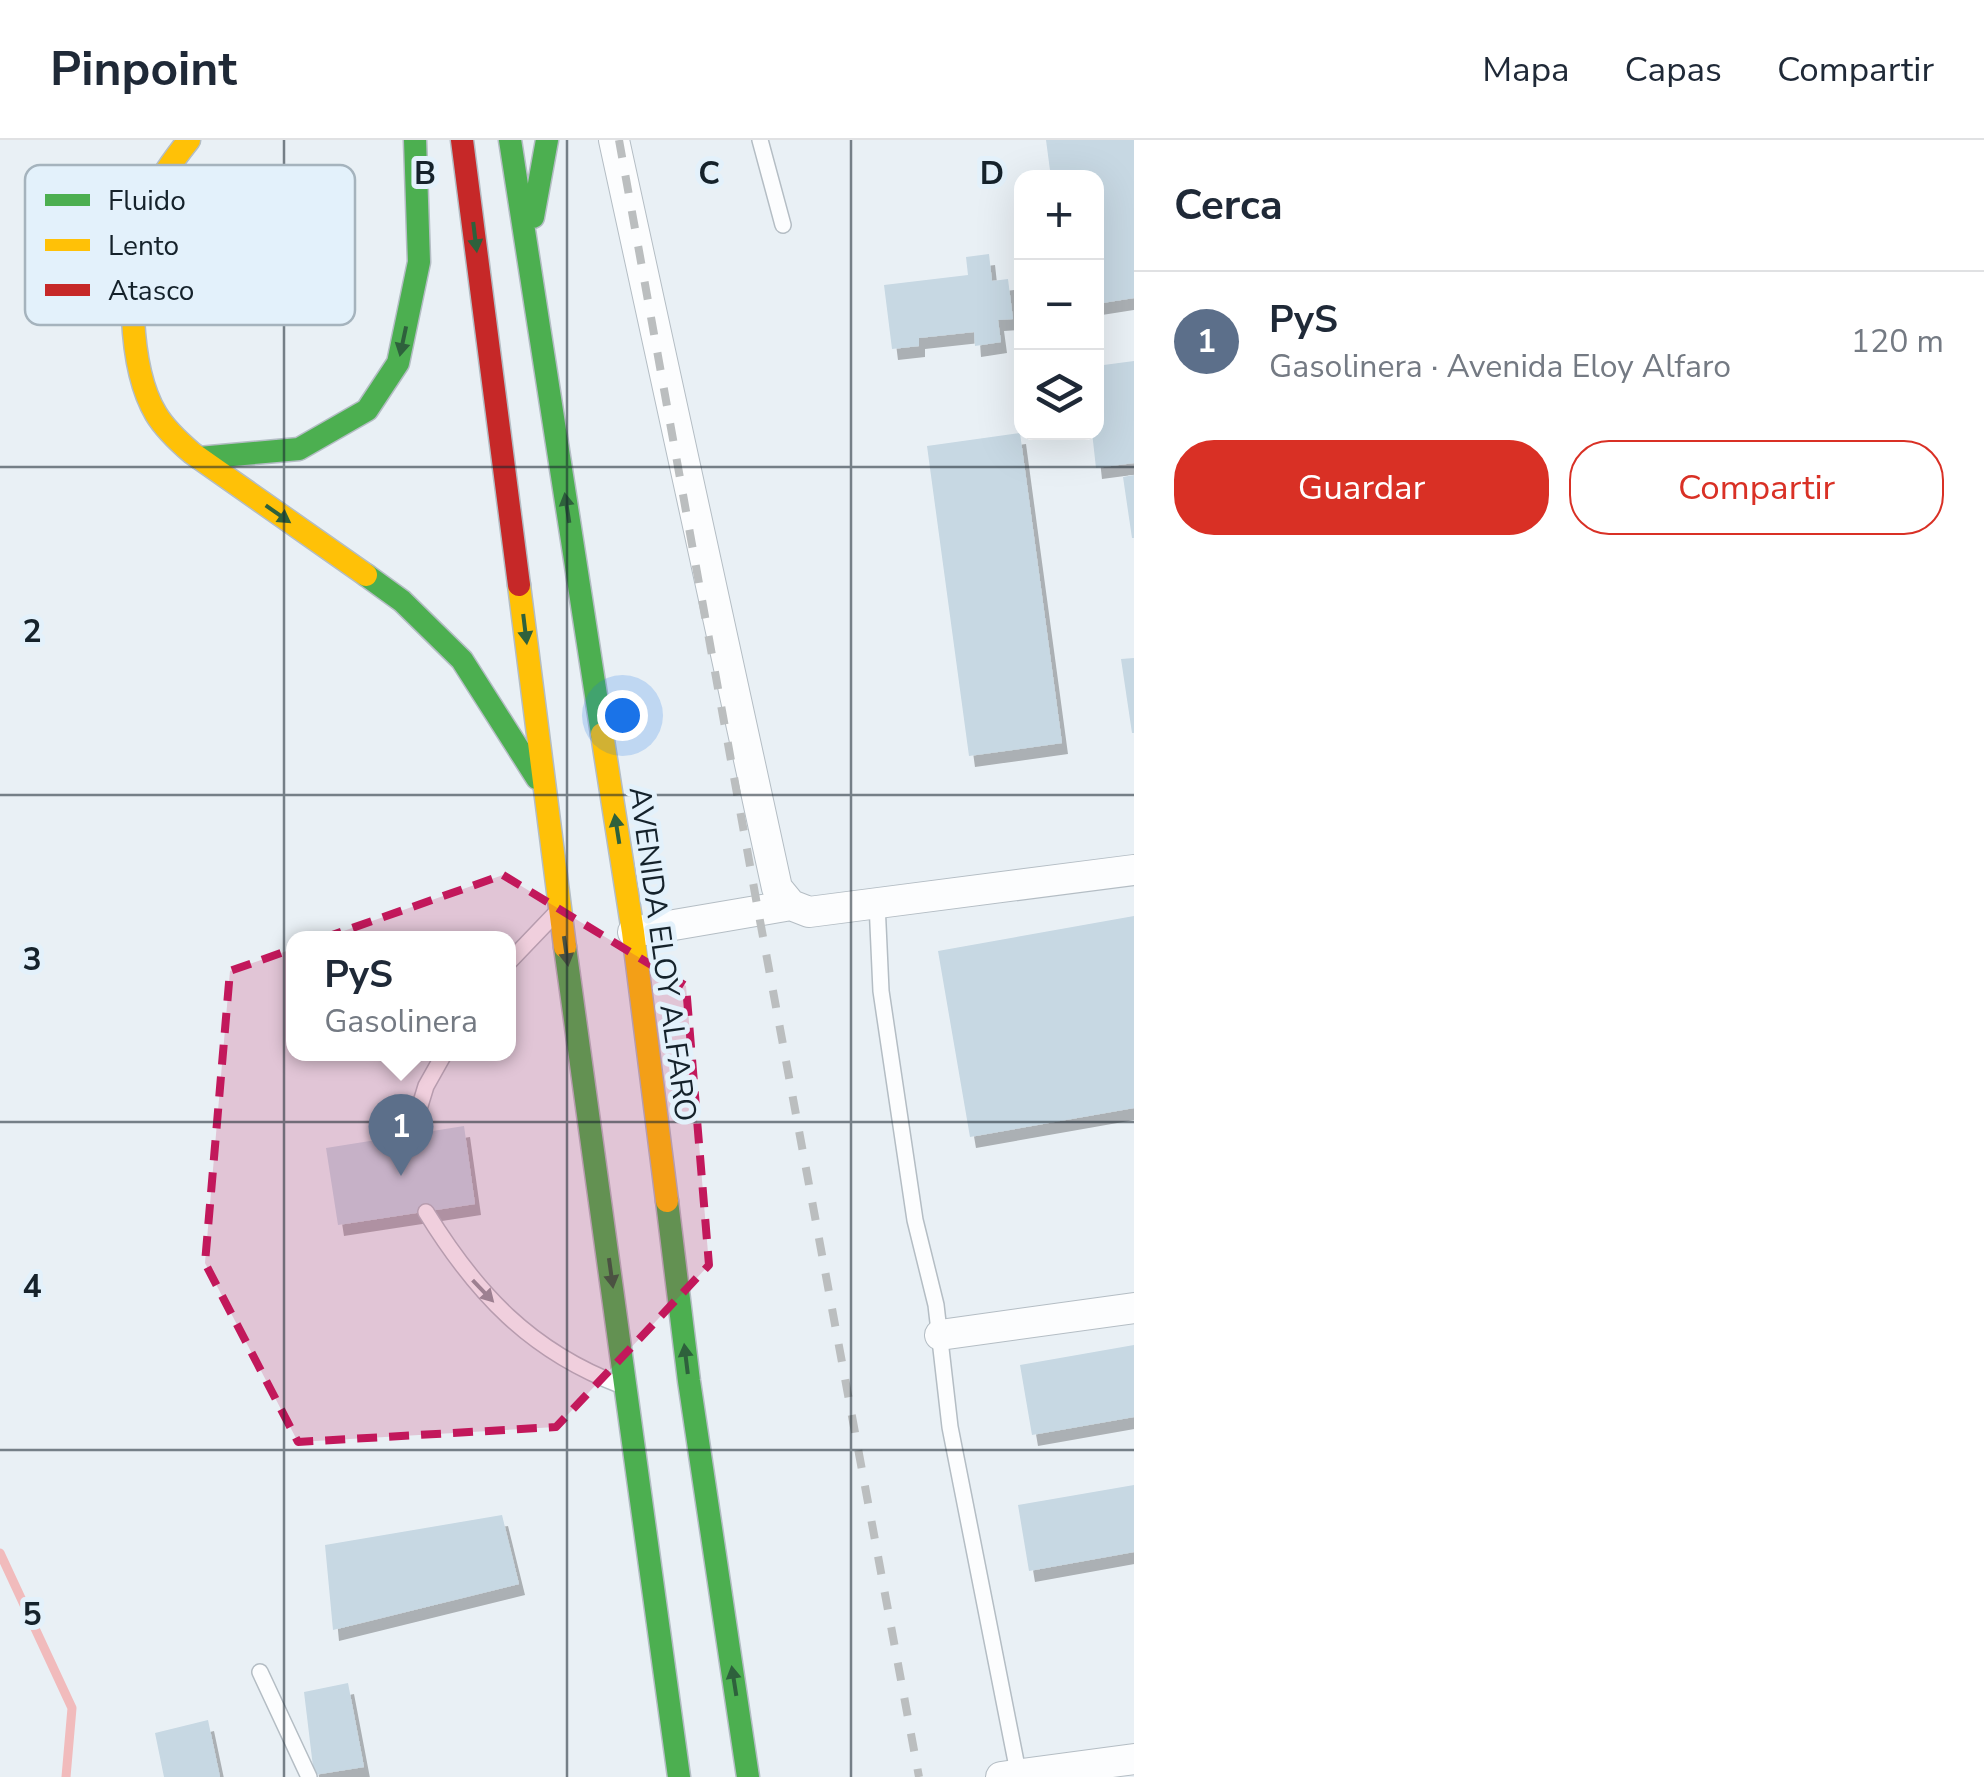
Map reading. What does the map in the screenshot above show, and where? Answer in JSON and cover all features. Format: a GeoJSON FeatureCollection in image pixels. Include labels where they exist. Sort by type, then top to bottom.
{"type":"FeatureCollection","features":[{"type":"Feature","properties":{"kind":"main road"},"geometry":{"type":"LineString","coordinates":[[167,165],[189,140]]}},
{"type":"Feature","properties":{"kind":"main road"},"geometry":{"type":"LineString","coordinates":[[198,458],[299,449],[367,410],[398,363],[419,262],[415,140]]}},
{"type":"Feature","properties":{"kind":"main road"},"geometry":{"type":"LineString","coordinates":[[462,140],[560,908],[679,1777]]}},
{"type":"Feature","properties":{"kind":"main road","name":"AVENIDA ELOY ALFARO"},"geometry":{"type":"LineString","coordinates":[[510,140],[633,932],[689,1381],[748,1777]]}},
{"type":"Feature","properties":{"kind":"main road"},"geometry":{"type":"LineString","coordinates":[[527,253],[547,140]]}},
{"type":"Feature","properties":{"kind":"main road"},"geometry":{"type":"LineString","coordinates":[[133,325],[153,408],[174,438],[402,601],[462,660],[546,792]]}},
{"type":"Feature","properties":{"kind":"street"},"geometry":{"type":"LineString","coordinates":[[614,140],[777,888],[791,905],[809,912],[1134,870]]}},
{"type":"Feature","properties":{"kind":"street"},"geometry":{"type":"LineString","coordinates":[[633,932],[791,905]]}},
{"type":"Feature","properties":{"kind":"street"},"geometry":{"type":"LineString","coordinates":[[940,1336],[1134,1308]]}},
{"type":"Feature","properties":{"kind":"street"},"geometry":{"type":"LineString","coordinates":[[1012,1776],[1134,1759]]}},
{"type":"Feature","properties":{"kind":"lane"},"geometry":{"type":"LineString","coordinates":[[760,140],[783,226]]}},
{"type":"Feature","properties":{"kind":"lane"},"geometry":{"type":"LineString","coordinates":[[877,903],[881,990],[914,1220],[936,1305],[950,1427],[1012,1776]]}},
{"type":"Feature","properties":{"kind":"lane"},"geometry":{"type":"LineString","coordinates":[[516,955],[560,908]]}},
{"type":"Feature","properties":{"kind":"lane"},"geometry":{"type":"LineString","coordinates":[[412,1135],[426,1086],[440,1061]]}},
{"type":"Feature","properties":{"kind":"lane"},"geometry":{"type":"LineString","coordinates":[[426,1212],[456,1259],[506,1315],[548,1351],[581,1370],[628,1388]]}},
{"type":"Feature","properties":{"kind":"lane"},"geometry":{"type":"LineString","coordinates":[[260,1672],[309,1777]]}},
{"type":"Feature","properties":{"kind":"highlighted area"},"geometry":{"type":"Polygon","coordinates":[[[503,875],[686,986],[709,1265],[556,1427],[298,1442],[205,1263],[230,971],[503,875]]]}},
{"type":"Feature","properties":{"kind":"building"},"geometry":{"type":"Polygon","coordinates":[[[1046,140],[1134,140],[1134,298],[1104,303],[1104,170],[1050,170],[1046,140]]]}},
{"type":"Feature","properties":{"kind":"building"},"geometry":{"type":"Polygon","coordinates":[[[989,254],[992,281],[1008,279],[1013,319],[998,320],[1001,342],[975,346],[974,332],[919,338],[919,346],[892,349],[884,285],[968,275],[966,257],[989,254]]]}},
{"type":"Feature","properties":{"kind":"building"},"geometry":{"type":"Polygon","coordinates":[[[1134,361],[1134,463],[1096,468],[1093,440],[1104,440],[1104,365],[1134,361]]]}},
{"type":"Feature","properties":{"kind":"building"},"geometry":{"type":"Polygon","coordinates":[[[1014,434],[1014,440],[1021,440],[1062,743],[969,756],[927,446],[1014,434]]]}},
{"type":"Feature","properties":{"kind":"building"},"geometry":{"type":"Polygon","coordinates":[[[1134,475],[1134,538],[1132,538],[1123,477],[1134,475]]]}},
{"type":"Feature","properties":{"kind":"building"},"geometry":{"type":"Polygon","coordinates":[[[1134,658],[1134,733],[1132,733],[1121,659],[1134,658]]]}},
{"type":"Feature","properties":{"kind":"building"},"geometry":{"type":"Polygon","coordinates":[[[1134,916],[1134,1108],[970,1137],[938,951],[1134,916]]]}},
{"type":"Feature","properties":{"kind":"building"},"geometry":{"type":"Polygon","coordinates":[[[464,1126],[475,1204],[338,1225],[326,1148],[464,1126]]]}},
{"type":"Feature","properties":{"kind":"building"},"geometry":{"type":"Polygon","coordinates":[[[1134,1345],[1134,1417],[1032,1435],[1020,1365],[1134,1345]]]}},
{"type":"Feature","properties":{"kind":"building"},"geometry":{"type":"Polygon","coordinates":[[[1134,1485],[1134,1552],[1029,1571],[1018,1505],[1134,1485]]]}},
{"type":"Feature","properties":{"kind":"building"},"geometry":{"type":"Polygon","coordinates":[[[502,1515],[519,1584],[333,1630],[325,1545],[502,1515]]]}},
{"type":"Feature","properties":{"kind":"building"},"geometry":{"type":"Polygon","coordinates":[[[348,1683],[364,1767],[314,1775],[304,1692],[348,1683]]]}},
{"type":"Feature","properties":{"kind":"building"},"geometry":{"type":"Polygon","coordinates":[[[208,1720],[220,1777],[164,1777],[155,1733],[208,1720]]]}},
{"type":"Feature","properties":{"kind":"waterway"},"geometry":{"type":"LineString","coordinates":[[0,1553],[72,1708],[66,1777]]}},
{"type":"Feature","properties":{"kind":"railway"},"geometry":{"type":"LineString","coordinates":[[619,140],[919,1777]]}},
{"type":"Feature","properties":{"kind":"traffic: fast"},"geometry":{"type":"LineString","coordinates":[[199,458],[299,449],[367,410],[398,363],[419,262],[415,140]]}},
{"type":"Feature","properties":{"kind":"traffic: fast"},"geometry":{"type":"LineString","coordinates":[[510,140],[602,734]]}},
{"type":"Feature","properties":{"kind":"traffic: fast"},"geometry":{"type":"LineString","coordinates":[[533,217],[547,140]]}},
{"type":"Feature","properties":{"kind":"traffic: fast"},"geometry":{"type":"LineString","coordinates":[[366,575],[402,601],[462,660],[537,778]]}},
{"type":"Feature","properties":{"kind":"traffic: fast"},"geometry":{"type":"LineString","coordinates":[[565,947],[679,1777]]}},
{"type":"Feature","properties":{"kind":"traffic: fast"},"geometry":{"type":"LineString","coordinates":[[667,1201],[689,1381],[748,1777]]}},
{"type":"Feature","properties":{"kind":"traffic: slow"},"geometry":{"type":"LineString","coordinates":[[170,165],[189,140]]}},
{"type":"Feature","properties":{"kind":"traffic: slow"},"geometry":{"type":"LineString","coordinates":[[134,325],[140,371],[163,425],[192,453],[366,575]]}},
{"type":"Feature","properties":{"kind":"traffic: slow"},"geometry":{"type":"LineString","coordinates":[[519,585],[565,947]]}},
{"type":"Feature","properties":{"kind":"traffic: slow"},"geometry":{"type":"LineString","coordinates":[[602,734],[633,932],[667,1201]]}},
{"type":"Feature","properties":{"kind":"traffic: jam"},"geometry":{"type":"LineString","coordinates":[[462,140],[519,585]]}},
{"type":"Feature","properties":{"kind":"place","name":"PyS"},"geometry":{"type":"Point","coordinates":[401,1176]}}]}
